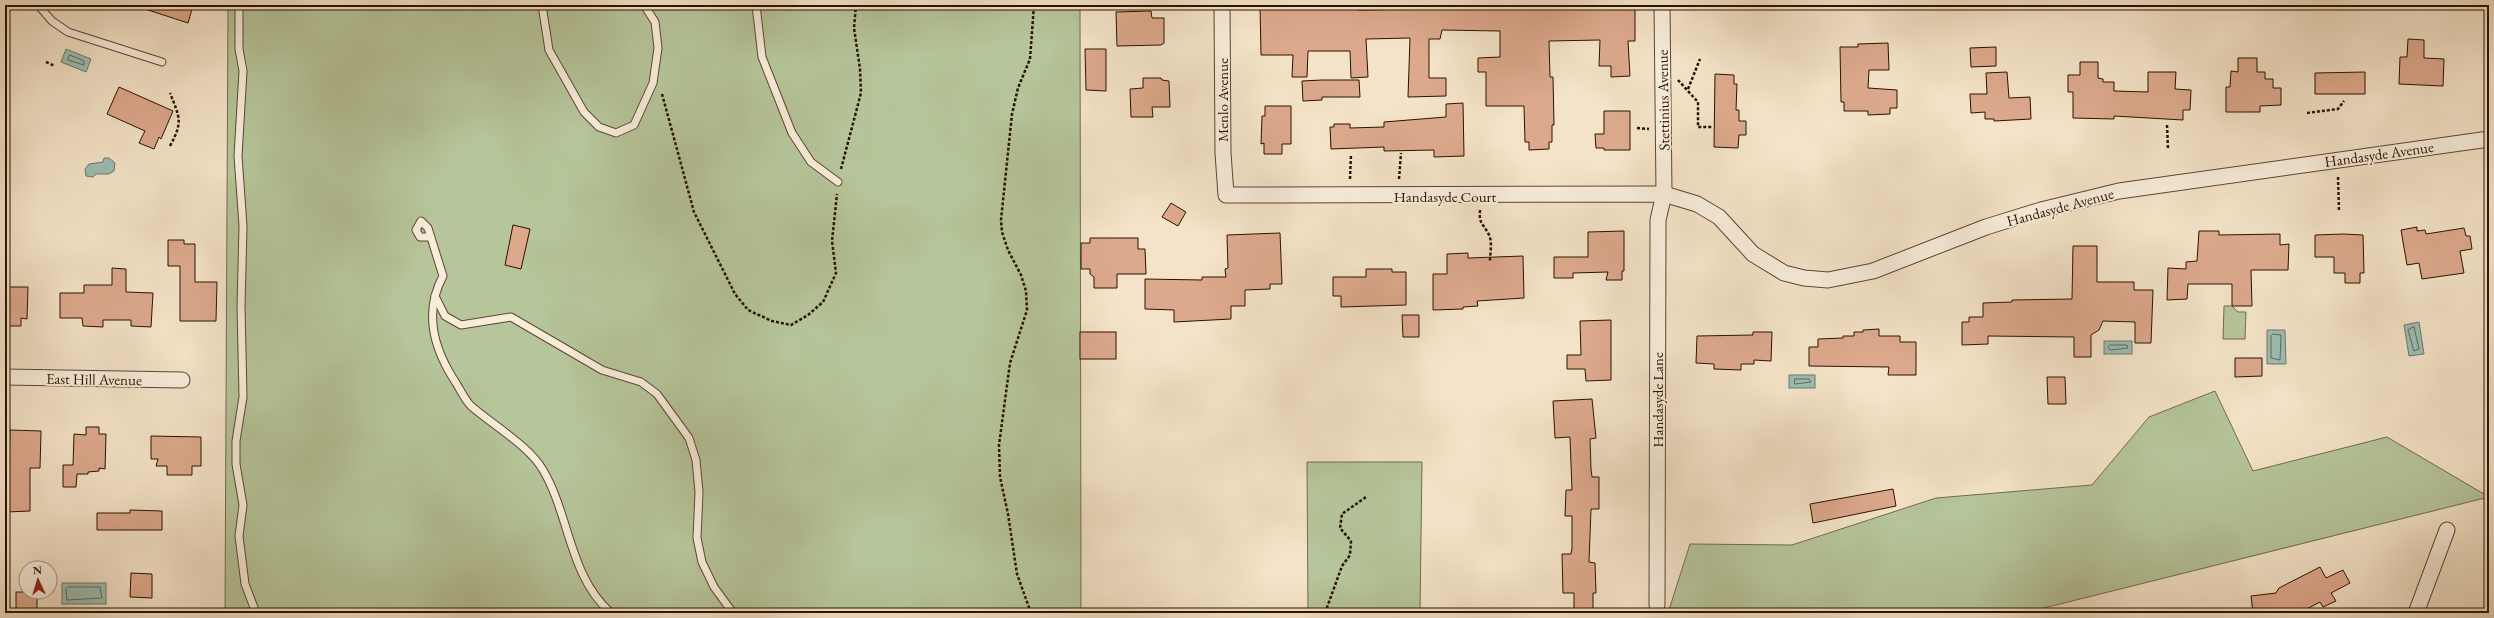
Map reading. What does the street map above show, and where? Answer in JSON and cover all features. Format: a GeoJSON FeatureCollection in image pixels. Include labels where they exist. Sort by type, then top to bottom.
{"type":"FeatureCollection","features":[{"type":"Feature","properties":{"kind":"street","name":"Menlo Avenue"},"geometry":{"type":"LineString","coordinates":[[1222,5],[1223,153],[1226,195]]}},
{"type":"Feature","properties":{"kind":"street","name":"Stettinius Avenue"},"geometry":{"type":"LineString","coordinates":[[1662,5],[1664,194]]}},
{"type":"Feature","properties":{"kind":"street","name":"Handasyde Avenue"},"geometry":{"type":"LineString","coordinates":[[1664,194],[1697,204],[1719,217],[1753,254],[1784,273],[1804,278],[1828,280],[1873,271],[1986,227],[2041,210],[2119,191],[2489,139]]}},
{"type":"Feature","properties":{"kind":"street","name":"Handasyde Court"},"geometry":{"type":"LineString","coordinates":[[1226,195],[1398,196],[1664,194]]}},
{"type":"Feature","properties":{"kind":"street","name":"Handasyde Lane"},"geometry":{"type":"LineString","coordinates":[[1657,606],[1658,220],[1664,194]]}},
{"type":"Feature","properties":{"kind":"street","name":"East Hill Avenue"},"geometry":{"type":"LineString","coordinates":[[5,377],[182,380]]}},
{"type":"Feature","properties":{"kind":"street"},"geometry":{"type":"LineString","coordinates":[[2416,613],[2447,530]]}},
{"type":"Feature","properties":{"kind":"lane"},"geometry":{"type":"LineString","coordinates":[[38,5],[52,21],[68,32],[162,62]]}},
{"type":"Feature","properties":{"kind":"lane"},"geometry":{"type":"LineString","coordinates":[[239,5],[239,49],[243,71],[238,156],[243,226],[241,307],[243,397],[236,441],[236,464],[243,505],[239,536],[245,584],[256,613]]}},
{"type":"Feature","properties":{"kind":"lane"},"geometry":{"type":"LineString","coordinates":[[542,5],[549,50],[584,112],[599,127],[616,133],[634,125],[653,83],[658,48],[655,22],[644,5]]}},
{"type":"Feature","properties":{"kind":"lane"},"geometry":{"type":"LineString","coordinates":[[756,5],[762,57],[792,133],[811,162],[838,182]]}},
{"type":"Feature","properties":{"kind":"lane"},"geometry":{"type":"LineString","coordinates":[[431,237],[443,276],[435,296],[432,320],[434,333],[443,364],[469,404],[521,447],[542,468],[552,487],[584,580],[596,601],[611,613]]}},
{"type":"Feature","properties":{"kind":"lane"},"geometry":{"type":"LineString","coordinates":[[435,296],[445,316],[461,325],[511,316],[602,370],[641,382],[657,394],[689,438],[696,460],[699,492],[697,538],[702,562],[714,586],[733,613]]}},
{"type":"Feature","properties":{"kind":"path"},"geometry":{"type":"LineString","coordinates":[[655,70],[694,212],[718,263],[735,294],[748,310],[772,321],[790,325],[808,315],[823,302],[836,273],[832,241],[838,182],[861,93],[860,69],[854,28],[856,5]]}},
{"type":"Feature","properties":{"kind":"path"},"geometry":{"type":"LineString","coordinates":[[1031,613],[1018,574],[1000,477],[999,445],[1010,363],[1027,310],[1023,280],[1008,250],[1002,232],[1001,220],[1012,114],[1018,88],[1030,59],[1034,5]]}},
{"type":"Feature","properties":{"kind":"path"},"geometry":{"type":"LineString","coordinates":[[1663,56],[1677,79],[1688,89],[1698,102],[1698,127],[1712,127]]}},
{"type":"Feature","properties":{"kind":"path"},"geometry":{"type":"LineString","coordinates":[[1688,89],[1700,59]]}},
{"type":"Feature","properties":{"kind":"path"},"geometry":{"type":"LineString","coordinates":[[46,62],[55,66]]}},
{"type":"Feature","properties":{"kind":"path"},"geometry":{"type":"LineString","coordinates":[[170,93],[179,116],[179,130],[170,146]]}},
{"type":"Feature","properties":{"kind":"path"},"geometry":{"type":"LineString","coordinates":[[2307,113],[2338,109],[2344,101]]}},
{"type":"Feature","properties":{"kind":"path"},"geometry":{"type":"LineString","coordinates":[[2167,125],[2168,149]]}},
{"type":"Feature","properties":{"kind":"path"},"geometry":{"type":"LineString","coordinates":[[1398,196],[1400,153]]}},
{"type":"Feature","properties":{"kind":"path"},"geometry":{"type":"LineString","coordinates":[[1351,154],[1352,196]]}},
{"type":"Feature","properties":{"kind":"path"},"geometry":{"type":"LineString","coordinates":[[2335,160],[2339,211]]}},
{"type":"Feature","properties":{"kind":"path"},"geometry":{"type":"LineString","coordinates":[[1480,210],[1482,226],[1488,232],[1491,241],[1490,261]]}},
{"type":"Feature","properties":{"kind":"path"},"geometry":{"type":"LineString","coordinates":[[1325,613],[1342,566],[1350,555],[1351,540],[1340,528],[1342,514],[1366,497]]}},
{"type":"Feature","properties":{"kind":"green space"},"geometry":{"type":"Polygon","coordinates":[[[228,5],[1080,5],[1081,613],[225,613],[228,5]]]}},
{"type":"Feature","properties":{"kind":"green space"},"geometry":{"type":"Polygon","coordinates":[[[2224,306],[2232,306],[2238,312],[2246,312],[2245,339],[2223,339],[2224,306]]]}},
{"type":"Feature","properties":{"kind":"green space"},"geometry":{"type":"Polygon","coordinates":[[[2215,391],[2253,471],[2387,437],[2489,497],[2024,613],[1668,613],[1690,544],[1792,545],[1936,498],[2092,485],[2149,417],[2215,391]]]}},
{"type":"Feature","properties":{"kind":"green space"},"geometry":{"type":"Polygon","coordinates":[[[1307,462],[1422,462],[1420,613],[1308,613],[1307,462]]]}},
{"type":"Feature","properties":{"kind":"water"},"geometry":{"type":"Polygon","coordinates":[[[66,49],[91,59],[86,72],[61,62],[66,49]]]}},
{"type":"Feature","properties":{"kind":"water"},"geometry":{"type":"Polygon","coordinates":[[[104,158],[109,158],[115,163],[114,171],[109,174],[96,174],[93,177],[86,176],[85,169],[89,164],[103,162],[104,158]]]}},
{"type":"Feature","properties":{"kind":"water"},"geometry":{"type":"Polygon","coordinates":[[[2419,322],[2424,354],[2409,356],[2404,325],[2419,322]]]}},
{"type":"Feature","properties":{"kind":"water"},"geometry":{"type":"Polygon","coordinates":[[[2267,330],[2285,330],[2286,364],[2267,364],[2267,330]]]}},
{"type":"Feature","properties":{"kind":"water"},"geometry":{"type":"Polygon","coordinates":[[[2104,341],[2132,341],[2132,354],[2104,354],[2104,341]]]}},
{"type":"Feature","properties":{"kind":"water"},"geometry":{"type":"Polygon","coordinates":[[[1789,375],[1815,375],[1815,388],[1789,388],[1789,375]]]}},
{"type":"Feature","properties":{"kind":"water"},"geometry":{"type":"Polygon","coordinates":[[[62,583],[106,583],[106,604],[62,604],[62,583]]]}},
{"type":"Feature","properties":{"kind":"building"},"geometry":{"type":"Polygon","coordinates":[[[142,5],[179,5],[192,9],[188,23],[142,8],[142,5]]]}},
{"type":"Feature","properties":{"kind":"building"},"geometry":{"type":"Polygon","coordinates":[[[1260,5],[1289,5],[1289,9],[1335,9],[1335,5],[1358,5],[1358,10],[1417,9],[1427,8],[1427,5],[1635,5],[1635,41],[1628,41],[1630,76],[1611,77],[1611,66],[1599,66],[1600,40],[1549,41],[1550,77],[1553,77],[1554,125],[1552,125],[1552,142],[1549,142],[1549,149],[1529,150],[1529,142],[1525,142],[1524,106],[1486,106],[1486,72],[1478,72],[1478,58],[1500,57],[1500,31],[1442,30],[1440,39],[1429,39],[1429,78],[1446,78],[1446,96],[1408,97],[1410,38],[1366,39],[1368,77],[1351,78],[1350,51],[1308,51],[1307,77],[1292,77],[1293,55],[1261,55],[1260,5]]]}},
{"type":"Feature","properties":{"kind":"building"},"geometry":{"type":"Polygon","coordinates":[[[1151,11],[1152,18],[1164,18],[1164,43],[1161,45],[1117,46],[1116,12],[1151,11]]]}},
{"type":"Feature","properties":{"kind":"building"},"geometry":{"type":"Polygon","coordinates":[[[2408,39],[2424,40],[2424,58],[2444,59],[2443,86],[2399,84],[2400,57],[2407,57],[2408,39]]]}},
{"type":"Feature","properties":{"kind":"building"},"geometry":{"type":"Polygon","coordinates":[[[1888,43],[1889,70],[1869,70],[1868,88],[1897,90],[1897,108],[1890,108],[1890,114],[1868,115],[1868,111],[1844,111],[1844,102],[1841,102],[1840,47],[1858,47],[1858,44],[1888,43]]]}},
{"type":"Feature","properties":{"kind":"building"},"geometry":{"type":"Polygon","coordinates":[[[1996,47],[1996,66],[1971,67],[1970,48],[1996,47]]]}},
{"type":"Feature","properties":{"kind":"building"},"geometry":{"type":"Polygon","coordinates":[[[1085,49],[1106,49],[1106,91],[1086,90],[1085,49]]]}},
{"type":"Feature","properties":{"kind":"building"},"geometry":{"type":"Polygon","coordinates":[[[2238,58],[2257,58],[2257,72],[2265,72],[2265,79],[2273,79],[2273,88],[2281,88],[2281,105],[2260,106],[2260,112],[2226,112],[2226,87],[2230,87],[2231,71],[2238,72],[2238,58]]]}},
{"type":"Feature","properties":{"kind":"building"},"geometry":{"type":"Polygon","coordinates":[[[2080,62],[2098,62],[2098,78],[2103,79],[2103,82],[2114,82],[2114,91],[2148,92],[2148,72],[2176,72],[2175,89],[2191,90],[2190,110],[2183,110],[2183,120],[2114,116],[2114,119],[2073,118],[2073,92],[2068,92],[2068,75],[2080,75],[2080,62]]]}},
{"type":"Feature","properties":{"kind":"building"},"geometry":{"type":"Polygon","coordinates":[[[2007,72],[2009,98],[2030,97],[2031,119],[1994,121],[1994,119],[1985,119],[1985,112],[1971,113],[1970,94],[1987,94],[1986,73],[2007,72]]]}},
{"type":"Feature","properties":{"kind":"building"},"geometry":{"type":"Polygon","coordinates":[[[2365,72],[2365,94],[2315,94],[2315,73],[2365,72]]]}},
{"type":"Feature","properties":{"kind":"building"},"geometry":{"type":"Polygon","coordinates":[[[1715,74],[1734,75],[1734,84],[1737,84],[1736,110],[1739,110],[1739,121],[1746,121],[1746,135],[1739,135],[1738,148],[1714,147],[1715,74]]]}},
{"type":"Feature","properties":{"kind":"building"},"geometry":{"type":"Polygon","coordinates":[[[1143,78],[1161,78],[1162,80],[1169,81],[1170,107],[1152,107],[1153,117],[1131,117],[1130,89],[1143,88],[1143,78]]]}},
{"type":"Feature","properties":{"kind":"building"},"geometry":{"type":"Polygon","coordinates":[[[1359,80],[1360,97],[1322,97],[1322,100],[1303,101],[1302,81],[1359,80]]]}},
{"type":"Feature","properties":{"kind":"building"},"geometry":{"type":"Polygon","coordinates":[[[119,87],[173,111],[161,139],[159,137],[154,149],[139,143],[145,131],[107,114],[119,87]]]}},
{"type":"Feature","properties":{"kind":"building"},"geometry":{"type":"Polygon","coordinates":[[[1463,103],[1464,156],[1434,157],[1434,150],[1384,151],[1384,147],[1331,149],[1330,127],[1334,127],[1334,124],[1350,124],[1350,128],[1384,127],[1384,122],[1446,117],[1446,104],[1463,103]]]}},
{"type":"Feature","properties":{"kind":"building"},"geometry":{"type":"Polygon","coordinates":[[[1265,106],[1291,106],[1291,144],[1282,144],[1282,154],[1264,154],[1264,143],[1261,144],[1262,116],[1265,116],[1265,106]]]}},
{"type":"Feature","properties":{"kind":"building"},"geometry":{"type":"Polygon","coordinates":[[[1604,111],[1630,111],[1630,150],[1604,150],[1604,148],[1596,148],[1595,134],[1604,134],[1604,111]]]}},
{"type":"Feature","properties":{"kind":"building"},"geometry":{"type":"Polygon","coordinates":[[[1171,203],[1186,212],[1178,226],[1162,217],[1171,203]]]}},
{"type":"Feature","properties":{"kind":"building"},"geometry":{"type":"Polygon","coordinates":[[[513,225],[530,229],[521,269],[505,265],[513,225]]]}},
{"type":"Feature","properties":{"kind":"building"},"geometry":{"type":"Polygon","coordinates":[[[2417,227],[2417,231],[2425,230],[2426,234],[2464,228],[2466,236],[2470,236],[2472,249],[2460,251],[2464,273],[2422,279],[2419,263],[2407,265],[2401,230],[2417,227]]]}},
{"type":"Feature","properties":{"kind":"building"},"geometry":{"type":"Polygon","coordinates":[[[1624,231],[1624,271],[1622,271],[1622,280],[1606,280],[1608,272],[1573,273],[1573,278],[1554,278],[1554,257],[1588,257],[1588,232],[1624,231]]]}},
{"type":"Feature","properties":{"kind":"building"},"geometry":{"type":"Polygon","coordinates":[[[2199,231],[2219,231],[2219,235],[2280,234],[2280,245],[2289,244],[2288,270],[2251,270],[2252,306],[2232,306],[2232,284],[2188,284],[2187,299],[2167,300],[2168,268],[2186,269],[2186,262],[2197,261],[2199,231]]]}},
{"type":"Feature","properties":{"kind":"building"},"geometry":{"type":"Polygon","coordinates":[[[1280,233],[1282,284],[1270,284],[1270,289],[1245,290],[1245,306],[1231,306],[1231,319],[1174,322],[1174,310],[1145,309],[1145,279],[1202,280],[1202,277],[1226,277],[1225,269],[1228,268],[1227,235],[1280,233]]]}},
{"type":"Feature","properties":{"kind":"building"},"geometry":{"type":"Polygon","coordinates":[[[2315,235],[2363,235],[2364,273],[2360,273],[2360,283],[2345,283],[2345,273],[2334,273],[2334,257],[2315,257],[2315,235]]]}},
{"type":"Feature","properties":{"kind":"building"},"geometry":{"type":"Polygon","coordinates":[[[1090,238],[1138,238],[1138,249],[1145,249],[1146,274],[1117,274],[1117,288],[1094,288],[1094,277],[1090,274],[1090,269],[1081,269],[1081,243],[1090,243],[1090,238]]]}},
{"type":"Feature","properties":{"kind":"building"},"geometry":{"type":"Polygon","coordinates":[[[168,240],[184,240],[184,244],[195,244],[195,282],[217,282],[216,321],[180,321],[180,266],[168,266],[168,240]]]}},
{"type":"Feature","properties":{"kind":"building"},"geometry":{"type":"Polygon","coordinates":[[[2073,246],[2097,246],[2097,282],[2134,282],[2134,290],[2153,290],[2151,343],[2135,343],[2135,322],[2103,321],[2099,330],[2091,335],[2091,357],[2074,357],[2074,337],[1988,336],[1988,344],[1962,345],[1962,322],[1969,322],[1969,317],[1983,317],[1983,303],[2012,302],[2012,300],[2072,299],[2073,246]]]}},
{"type":"Feature","properties":{"kind":"building"},"geometry":{"type":"Polygon","coordinates":[[[1468,253],[1468,258],[1523,256],[1524,298],[1477,301],[1478,306],[1463,307],[1463,309],[1433,310],[1433,274],[1447,274],[1447,254],[1468,253]]]}},
{"type":"Feature","properties":{"kind":"building"},"geometry":{"type":"Polygon","coordinates":[[[112,268],[126,269],[126,292],[153,293],[151,327],[131,326],[131,320],[103,320],[103,327],[83,326],[82,318],[60,318],[60,293],[84,293],[84,285],[112,285],[112,268]]]}},
{"type":"Feature","properties":{"kind":"building"},"geometry":{"type":"Polygon","coordinates":[[[1366,269],[1392,269],[1392,272],[1406,272],[1406,305],[1341,307],[1341,296],[1333,296],[1333,277],[1366,277],[1366,269]]]}},
{"type":"Feature","properties":{"kind":"building"},"geometry":{"type":"Polygon","coordinates":[[[5,287],[28,287],[27,319],[21,318],[21,326],[5,326],[5,287]]]}},
{"type":"Feature","properties":{"kind":"building"},"geometry":{"type":"Polygon","coordinates":[[[1402,315],[1419,315],[1419,337],[1403,337],[1402,315]]]}},
{"type":"Feature","properties":{"kind":"building"},"geometry":{"type":"Polygon","coordinates":[[[1611,320],[1611,380],[1586,381],[1585,369],[1567,369],[1567,355],[1581,355],[1580,321],[1611,320]]]}},
{"type":"Feature","properties":{"kind":"building"},"geometry":{"type":"Polygon","coordinates":[[[1879,329],[1879,336],[1900,336],[1900,342],[1916,342],[1916,375],[1888,375],[1889,367],[1809,366],[1809,347],[1818,347],[1818,339],[1843,338],[1843,336],[1854,336],[1854,332],[1879,329]]]}},
{"type":"Feature","properties":{"kind":"building"},"geometry":{"type":"Polygon","coordinates":[[[1080,332],[1116,332],[1116,359],[1080,359],[1080,332]]]}},
{"type":"Feature","properties":{"kind":"building"},"geometry":{"type":"Polygon","coordinates":[[[1753,332],[1772,332],[1771,361],[1754,360],[1754,364],[1741,364],[1741,370],[1714,369],[1714,364],[1696,363],[1697,336],[1753,335],[1753,332]]]}},
{"type":"Feature","properties":{"kind":"building"},"geometry":{"type":"Polygon","coordinates":[[[2235,358],[2262,358],[2262,376],[2235,377],[2235,358]]]}},
{"type":"Feature","properties":{"kind":"building"},"geometry":{"type":"Polygon","coordinates":[[[2047,377],[2065,377],[2066,404],[2048,404],[2047,377]]]}},
{"type":"Feature","properties":{"kind":"building"},"geometry":{"type":"Polygon","coordinates":[[[1592,399],[1596,438],[1590,439],[1591,469],[1592,477],[1599,477],[1599,509],[1591,509],[1589,562],[1595,563],[1596,593],[1593,593],[1593,613],[1574,613],[1574,593],[1563,593],[1562,554],[1571,554],[1572,548],[1572,516],[1565,516],[1566,490],[1572,490],[1570,437],[1555,438],[1553,401],[1592,399]]]}},
{"type":"Feature","properties":{"kind":"building"},"geometry":{"type":"Polygon","coordinates":[[[86,427],[99,427],[99,434],[106,434],[105,469],[99,468],[99,471],[88,472],[88,474],[77,474],[76,487],[63,487],[63,465],[73,465],[74,434],[86,435],[86,427]]]}},
{"type":"Feature","properties":{"kind":"building"},"geometry":{"type":"Polygon","coordinates":[[[10,430],[41,431],[40,468],[30,468],[30,511],[7,512],[10,430]]]}},
{"type":"Feature","properties":{"kind":"building"},"geometry":{"type":"Polygon","coordinates":[[[151,436],[201,437],[201,466],[192,466],[192,475],[167,475],[167,466],[156,466],[158,459],[151,459],[151,436]]]}},
{"type":"Feature","properties":{"kind":"building"},"geometry":{"type":"Polygon","coordinates":[[[1893,489],[1896,506],[1813,523],[1810,504],[1893,489]]]}},
{"type":"Feature","properties":{"kind":"building"},"geometry":{"type":"Polygon","coordinates":[[[130,510],[162,511],[162,530],[97,530],[97,513],[130,513],[130,510]]]}},
{"type":"Feature","properties":{"kind":"building"},"geometry":{"type":"Polygon","coordinates":[[[2320,567],[2326,578],[2343,570],[2350,583],[2331,593],[2336,601],[2323,607],[2320,602],[2299,613],[2253,613],[2251,596],[2276,593],[2279,588],[2320,567]]]}},
{"type":"Feature","properties":{"kind":"building"},"geometry":{"type":"Polygon","coordinates":[[[131,573],[152,574],[152,598],[130,597],[131,573]]]}},
{"type":"Feature","properties":{"kind":"building"},"geometry":{"type":"Polygon","coordinates":[[[16,592],[18,592],[18,600],[37,600],[37,613],[16,613],[16,592]]]}}]}
